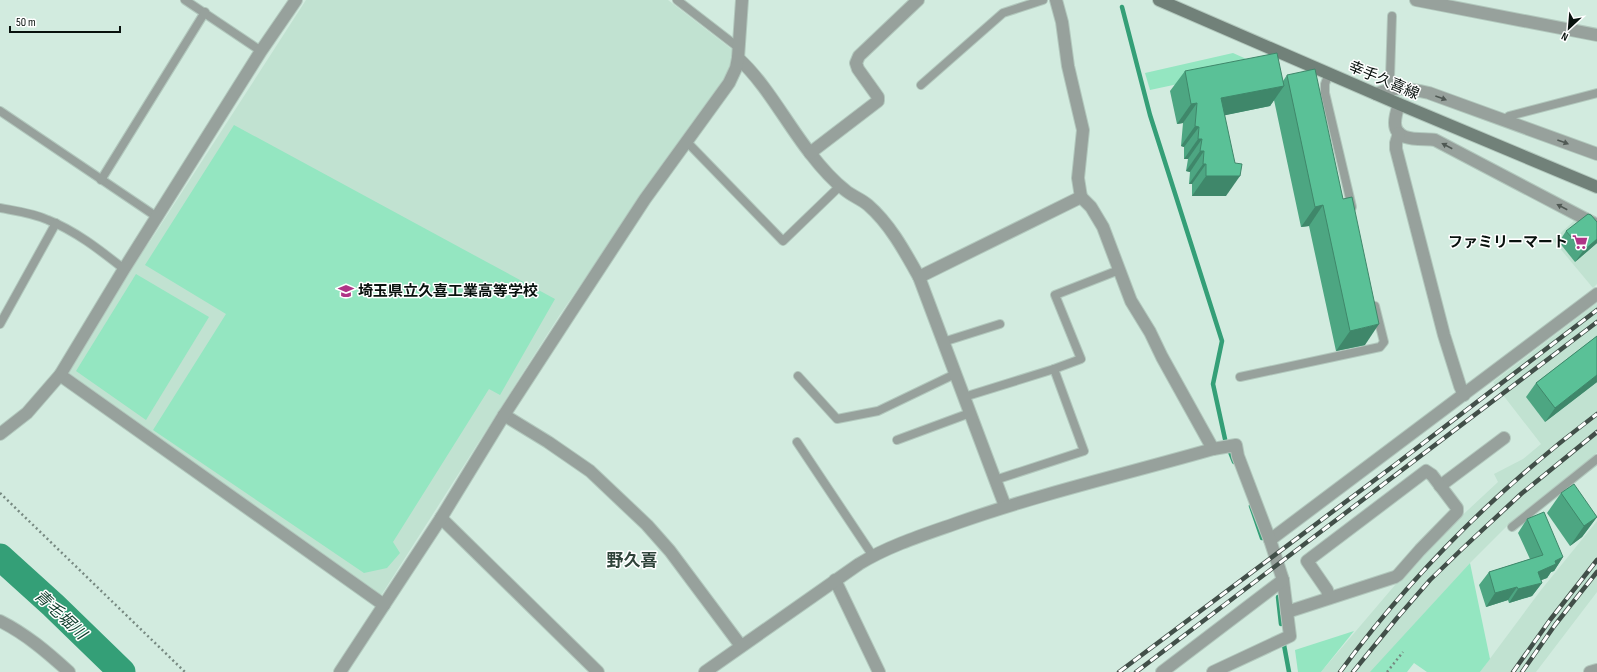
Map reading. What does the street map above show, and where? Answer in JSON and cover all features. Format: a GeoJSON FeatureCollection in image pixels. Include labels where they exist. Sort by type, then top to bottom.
{"type":"FeatureCollection","features":[{"type":"Feature","properties":{"kind":"main road","name":"幸手久喜線"},"geometry":{"type":"LineString","coordinates":[[1159,0],[1597,188]]}},
{"type":"Feature","properties":{"kind":"street"},"geometry":{"type":"LineString","coordinates":[[0,434],[27,413],[60,375],[124,268],[296,0]]}},
{"type":"Feature","properties":{"kind":"street"},"geometry":{"type":"LineString","coordinates":[[340,672],[441,518],[504,415],[645,199],[729,83],[736,68],[742,0]]}},
{"type":"Feature","properties":{"kind":"street"},"geometry":{"type":"LineString","coordinates":[[810,153],[878,101],[878,97],[858,69],[856,63],[859,56],[918,0]]}},
{"type":"Feature","properties":{"kind":"street"},"geometry":{"type":"LineString","coordinates":[[1056,0],[1062,22],[1068,66],[1083,130],[1078,178],[1081,197],[1091,207],[1103,227],[1131,301],[1150,332],[1162,358],[1213,450]]}},
{"type":"Feature","properties":{"kind":"street"},"geometry":{"type":"LineString","coordinates":[[1416,0],[1597,35]]}},
{"type":"Feature","properties":{"kind":"street"},"geometry":{"type":"LineString","coordinates":[[738,53],[810,153],[840,186],[868,205],[903,250],[918,277],[1005,506]]}},
{"type":"Feature","properties":{"kind":"street"},"geometry":{"type":"LineString","coordinates":[[1376,94],[1392,89],[1406,89],[1429,93],[1597,154]]}},
{"type":"Feature","properties":{"kind":"street"},"geometry":{"type":"LineString","coordinates":[[1399,104],[1395,124],[1399,133],[1408,139],[1435,140],[1597,225]]}},
{"type":"Feature","properties":{"kind":"street"},"geometry":{"type":"LineString","coordinates":[[1399,133],[1396,149],[1444,335],[1464,395]]}},
{"type":"Feature","properties":{"kind":"street"},"geometry":{"type":"LineString","coordinates":[[918,277],[1081,197]]}},
{"type":"Feature","properties":{"kind":"street"},"geometry":{"type":"LineString","coordinates":[[1270,540],[1597,294]]}},
{"type":"Feature","properties":{"kind":"street"},"geometry":{"type":"LineString","coordinates":[[60,375],[384,605]]}},
{"type":"Feature","properties":{"kind":"street"},"geometry":{"type":"LineString","coordinates":[[504,415],[548,442],[590,471],[647,525],[670,551],[741,646]]}},
{"type":"Feature","properties":{"kind":"street"},"geometry":{"type":"LineString","coordinates":[[1440,486],[1504,438]]}},
{"type":"Feature","properties":{"kind":"street"},"geometry":{"type":"LineString","coordinates":[[705,672],[835,580],[873,556],[915,538],[1005,506],[1236,445],[1238,456],[1270,540],[1282,580],[1290,636],[1213,672]]}},
{"type":"Feature","properties":{"kind":"street"},"geometry":{"type":"LineString","coordinates":[[1286,612],[1395,577],[1398,575],[1420,550],[1454,518],[1457,512],[1458,508],[1432,475],[1426,471],[1308,561],[1327,590],[1329,598]]}},
{"type":"Feature","properties":{"kind":"street"},"geometry":{"type":"LineString","coordinates":[[441,518],[598,672]]}},
{"type":"Feature","properties":{"kind":"street"},"geometry":{"type":"LineString","coordinates":[[835,580],[879,672]]}},
{"type":"Feature","properties":{"kind":"street"},"geometry":{"type":"LineString","coordinates":[[1162,672],[1282,580]]}},
{"type":"Feature","properties":{"kind":"street"},"geometry":{"type":"LineString","coordinates":[[0,621],[25,635],[69,672]]}},
{"type":"Feature","properties":{"kind":"street"},"geometry":{"type":"LineString","coordinates":[[1590,672],[1597,670]]}},
{"type":"Feature","properties":{"kind":"lane"},"geometry":{"type":"LineString","coordinates":[[186,0],[262,51]]}},
{"type":"Feature","properties":{"kind":"lane"},"geometry":{"type":"LineString","coordinates":[[676,0],[738,53]]}},
{"type":"Feature","properties":{"kind":"lane"},"geometry":{"type":"LineString","coordinates":[[921,84],[1003,13],[1043,0]]}},
{"type":"Feature","properties":{"kind":"lane"},"geometry":{"type":"LineString","coordinates":[[101,180],[205,12]]}},
{"type":"Feature","properties":{"kind":"lane"},"geometry":{"type":"LineString","coordinates":[[1392,16],[1390,77],[1392,89]]}},
{"type":"Feature","properties":{"kind":"lane"},"geometry":{"type":"LineString","coordinates":[[1329,73],[1325,84],[1325,93],[1353,212]]}},
{"type":"Feature","properties":{"kind":"lane"},"geometry":{"type":"LineString","coordinates":[[1503,121],[1509,116],[1597,93]]}},
{"type":"Feature","properties":{"kind":"lane"},"geometry":{"type":"LineString","coordinates":[[0,112],[157,217]]}},
{"type":"Feature","properties":{"kind":"lane"},"geometry":{"type":"LineString","coordinates":[[687,142],[784,241],[840,186]]}},
{"type":"Feature","properties":{"kind":"lane"},"geometry":{"type":"LineString","coordinates":[[0,208],[28,214],[56,223],[97,248],[124,268]]}},
{"type":"Feature","properties":{"kind":"lane"},"geometry":{"type":"LineString","coordinates":[[0,324],[56,223]]}},
{"type":"Feature","properties":{"kind":"lane"},"geometry":{"type":"LineString","coordinates":[[964,398],[1081,359],[1055,295],[1119,270]]}},
{"type":"Feature","properties":{"kind":"lane"},"geometry":{"type":"LineString","coordinates":[[1240,377],[1380,347],[1384,342],[1373,296]]}},
{"type":"Feature","properties":{"kind":"lane"},"geometry":{"type":"LineString","coordinates":[[943,342],[1000,324]]}},
{"type":"Feature","properties":{"kind":"lane"},"geometry":{"type":"LineString","coordinates":[[995,480],[1084,451],[1054,369]]}},
{"type":"Feature","properties":{"kind":"lane"},"geometry":{"type":"LineString","coordinates":[[798,376],[837,419],[878,411],[955,374]]}},
{"type":"Feature","properties":{"kind":"lane"},"geometry":{"type":"LineString","coordinates":[[897,440],[970,413]]}},
{"type":"Feature","properties":{"kind":"lane"},"geometry":{"type":"LineString","coordinates":[[796,442],[873,556]]}},
{"type":"Feature","properties":{"kind":"lane"},"geometry":{"type":"LineString","coordinates":[[1512,527],[1597,459]]}},
{"type":"Feature","properties":{"kind":"path"},"geometry":{"type":"LineString","coordinates":[[0,493],[185,672]]}},
{"type":"Feature","properties":{"kind":"path"},"geometry":{"type":"LineString","coordinates":[[1387,672],[1403,652]]}},
{"type":"Feature","properties":{"kind":"shaded area","name":"埼玉県立久喜工業高等学校"},"geometry":{"type":"Polygon","coordinates":[[[306,0],[668,0],[734,51],[727,78],[643,194],[559,316],[382,594],[375,595],[68,373],[131,266],[151,240],[306,0]]]}},
{"type":"Feature","properties":{"kind":"shaded area"},"geometry":{"type":"Polygon","coordinates":[[[1575,220],[1597,231],[1597,284],[1593,288],[1553,240],[1575,220]]]}},
{"type":"Feature","properties":{"kind":"shaded area"},"geometry":{"type":"Polygon","coordinates":[[[1597,303],[1597,453],[1510,523],[1470,563],[1371,672],[1321,672],[1424,551],[1498,482],[1494,474],[1523,459],[1541,444],[1493,382],[1597,303]]]}},
{"type":"Feature","properties":{"kind":"shaded area"},"geometry":{"type":"Polygon","coordinates":[[[1597,521],[1597,592],[1536,672],[1480,672],[1541,590],[1597,521]]]}},
{"type":"Feature","properties":{"kind":"green space"},"geometry":{"type":"Polygon","coordinates":[[[1233,53],[1262,66],[1150,90],[1145,73],[1233,53]]]}},
{"type":"Feature","properties":{"kind":"green space"},"geometry":{"type":"Polygon","coordinates":[[[234,125],[555,299],[500,395],[489,389],[393,542],[400,553],[387,568],[364,573],[153,430],[226,314],[145,265],[234,125]]]}},
{"type":"Feature","properties":{"kind":"green space"},"geometry":{"type":"Polygon","coordinates":[[[136,274],[209,317],[146,420],[76,371],[136,274]]]}},
{"type":"Feature","properties":{"kind":"green space"},"geometry":{"type":"Polygon","coordinates":[[[1470,563],[1490,659],[1480,672],[1427,672],[1414,663],[1407,672],[1370,672],[1470,563]]]}},
{"type":"Feature","properties":{"kind":"green space"},"geometry":{"type":"Polygon","coordinates":[[[1354,631],[1321,672],[1298,672],[1295,650],[1354,631]]]}},
{"type":"Feature","properties":{"kind":"building"},"geometry":{"type":"Polygon","coordinates":[[[1277,53],[1284,86],[1221,98],[1235,163],[1242,164],[1240,176],[1206,176],[1206,164],[1203,164],[1204,151],[1200,151],[1202,139],[1198,139],[1199,127],[1195,126],[1197,103],[1191,104],[1185,71],[1277,53]]]}},
{"type":"Feature","properties":{"kind":"building"},"geometry":{"type":"Polygon","coordinates":[[[1315,69],[1343,199],[1352,197],[1379,324],[1350,331],[1323,205],[1315,207],[1287,75],[1315,69]]]}},
{"type":"Feature","properties":{"kind":"building"},"geometry":{"type":"Polygon","coordinates":[[[1588,214],[1591,215],[1597,222],[1597,239],[1583,251],[1566,231],[1588,214]]]}},
{"type":"Feature","properties":{"kind":"building"},"geometry":{"type":"Polygon","coordinates":[[[1597,336],[1597,375],[1555,408],[1536,383],[1597,336]]]}},
{"type":"Feature","properties":{"kind":"building"},"geometry":{"type":"Polygon","coordinates":[[[1574,484],[1597,517],[1584,526],[1561,493],[1574,484]]]}},
{"type":"Feature","properties":{"kind":"building"},"geometry":{"type":"Polygon","coordinates":[[[1544,512],[1563,557],[1555,561],[1556,564],[1538,572],[1542,583],[1518,589],[1517,587],[1495,593],[1489,572],[1543,555],[1527,519],[1544,512]]]}},
{"type":"Feature","properties":{"kind":"waterway"},"geometry":{"type":"LineString","coordinates":[[1122,7],[1150,115],[1222,341],[1213,384],[1225,439]]}},
{"type":"Feature","properties":{"kind":"waterway"},"geometry":{"type":"LineString","coordinates":[[1230,452],[1234,462]]}},
{"type":"Feature","properties":{"kind":"waterway"},"geometry":{"type":"LineString","coordinates":[[1251,506],[1262,538]]}},
{"type":"Feature","properties":{"kind":"waterway","name":"青毛堀川"},"geometry":{"type":"LineString","coordinates":[[0,557],[53,605],[122,672]]}},
{"type":"Feature","properties":{"kind":"waterway"},"geometry":{"type":"LineString","coordinates":[[1278,597],[1281,624]]}},
{"type":"Feature","properties":{"kind":"waterway"},"geometry":{"type":"LineString","coordinates":[[1284,645],[1289,672]]}},
{"type":"Feature","properties":{"kind":"railway"},"geometry":{"type":"LineString","coordinates":[[1119,672],[1396,464],[1597,310]]}},
{"type":"Feature","properties":{"kind":"railway"},"geometry":{"type":"LineString","coordinates":[[1136,672],[1597,322]]}},
{"type":"Feature","properties":{"kind":"railway"},"geometry":{"type":"LineString","coordinates":[[1340,672],[1397,601],[1459,534],[1526,471],[1597,414]]}},
{"type":"Feature","properties":{"kind":"railway"},"geometry":{"type":"LineString","coordinates":[[1353,672],[1430,580],[1521,494],[1597,432]]}},
{"type":"Feature","properties":{"kind":"railway"},"geometry":{"type":"LineString","coordinates":[[1513,672],[1550,620],[1597,560]]}},
{"type":"Feature","properties":{"kind":"railway"},"geometry":{"type":"LineString","coordinates":[[1522,672],[1555,625],[1597,572]]}},
{"type":"Feature","properties":{"kind":"place","name":"ファミリーマート"},"geometry":{"type":"Point","coordinates":[1580,242]}},
{"type":"Feature","properties":{"kind":"place","name":"埼玉県立久喜工業高等学校"},"geometry":{"type":"Point","coordinates":[346,291]}},
{"type":"Feature","properties":{"kind":"district","name":"野久喜"},"geometry":{"type":"Point","coordinates":[632,560]}}]}
